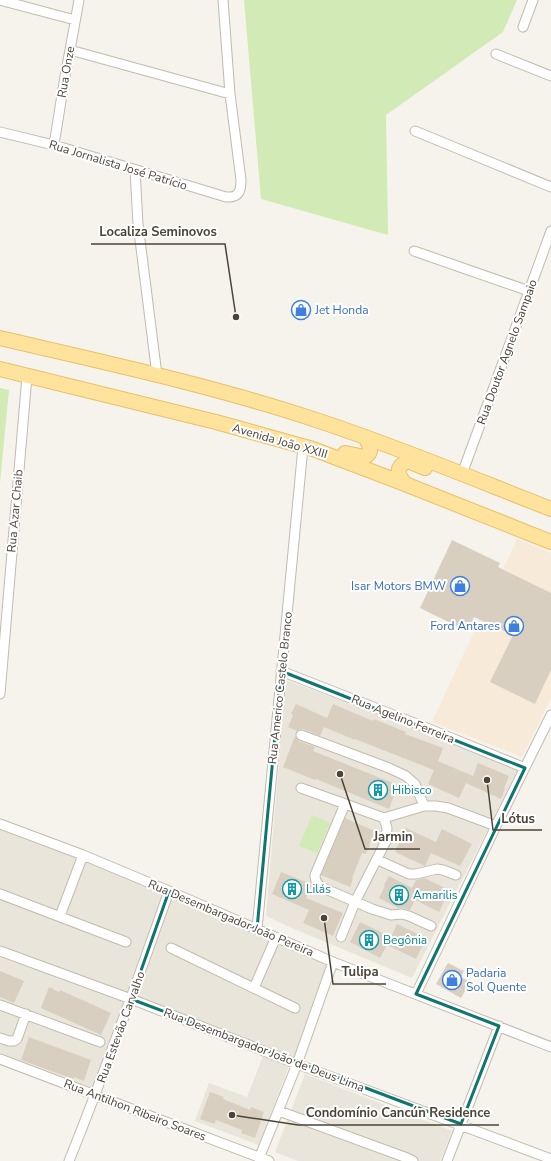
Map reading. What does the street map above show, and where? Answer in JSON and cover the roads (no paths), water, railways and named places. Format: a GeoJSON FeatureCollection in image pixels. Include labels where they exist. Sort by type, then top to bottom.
{"type":"FeatureCollection","features":[{"type":"Feature","properties":{"kind":"main road"},"geometry":{"type":"LineString","coordinates":[[0,338],[239,396],[318,420],[409,453],[551,509]]}},
{"type":"Feature","properties":{"kind":"main road","name":"Avenida João XXIII"},"geometry":{"type":"LineString","coordinates":[[0,369],[216,422],[308,448],[405,484],[551,542]]}},
{"type":"Feature","properties":{"kind":"main road"},"geometry":{"type":"LineString","coordinates":[[308,448],[365,457],[369,455],[371,450],[365,437]]}},
{"type":"Feature","properties":{"kind":"main road"},"geometry":{"type":"LineString","coordinates":[[405,484],[400,478],[398,472],[403,464],[408,462],[436,471],[462,474]]}},
{"type":"Feature","properties":{"kind":"street"},"geometry":{"type":"LineString","coordinates":[[0,0],[75,20]]}},
{"type":"Feature","properties":{"kind":"street","name":"Rua Onze"},"geometry":{"type":"LineString","coordinates":[[54,145],[79,0]]}},
{"type":"Feature","properties":{"kind":"street"},"geometry":{"type":"LineString","coordinates":[[70,50],[230,94],[223,0]]}},
{"type":"Feature","properties":{"kind":"street"},"geometry":{"type":"LineString","coordinates":[[523,27],[533,0]]}},
{"type":"Feature","properties":{"kind":"street"},"geometry":{"type":"LineString","coordinates":[[496,54],[551,76]]}},
{"type":"Feature","properties":{"kind":"street","name":"Rua Jornalista José Patrício"},"geometry":{"type":"LineString","coordinates":[[0,132],[54,145],[226,197],[231,197],[235,196],[240,189],[241,180],[230,94]]}},
{"type":"Feature","properties":{"kind":"street"},"geometry":{"type":"LineString","coordinates":[[415,131],[551,187]]}},
{"type":"Feature","properties":{"kind":"street"},"geometry":{"type":"LineString","coordinates":[[135,170],[138,224],[156,375]]}},
{"type":"Feature","properties":{"kind":"street","name":"Rua Doutor Agnelo Sampaio"},"geometry":{"type":"LineString","coordinates":[[462,474],[551,231]]}},
{"type":"Feature","properties":{"kind":"street"},"geometry":{"type":"LineString","coordinates":[[414,251],[529,291]]}},
{"type":"Feature","properties":{"kind":"street","name":"Rua Azar Chaib"},"geometry":{"type":"LineString","coordinates":[[0,694],[27,376]]}},
{"type":"Feature","properties":{"kind":"street","name":"Rua Americo Castelo Branco"},"geometry":{"type":"LineString","coordinates":[[257,929],[281,671],[308,448]]}},
{"type":"Feature","properties":{"kind":"street","name":"Rua Agelino Ferreira"},"geometry":{"type":"LineString","coordinates":[[281,671],[525,768]]}},
{"type":"Feature","properties":{"kind":"street"},"geometry":{"type":"LineString","coordinates":[[416,994],[551,715]]}},
{"type":"Feature","properties":{"kind":"street"},"geometry":{"type":"LineString","coordinates":[[301,735],[389,768],[406,776],[415,784],[424,806]]}},
{"type":"Feature","properties":{"kind":"street"},"geometry":{"type":"LineString","coordinates":[[301,788],[384,818],[424,806],[448,808],[496,826]]}},
{"type":"Feature","properties":{"kind":"street"},"geometry":{"type":"LineString","coordinates":[[345,804],[315,875],[316,883],[321,887],[383,913],[391,915],[402,914],[431,926]]}},
{"type":"Feature","properties":{"kind":"street"},"geometry":{"type":"LineString","coordinates":[[342,936],[355,902],[378,860],[388,836],[384,818]]}},
{"type":"Feature","properties":{"kind":"street","name":"Rua Desembargador João Pereira"},"geometry":{"type":"LineString","coordinates":[[0,824],[83,855],[333,962],[499,1026],[550,1043]]}},
{"type":"Feature","properties":{"kind":"street"},"geometry":{"type":"LineString","coordinates":[[60,916],[83,855]]}},
{"type":"Feature","properties":{"kind":"street"},"geometry":{"type":"LineString","coordinates":[[378,860],[409,874],[443,870],[456,875]]}},
{"type":"Feature","properties":{"kind":"street","name":"Rua Estevão Carvalho"},"geometry":{"type":"LineString","coordinates":[[69,1161],[96,1095],[169,891]]}},
{"type":"Feature","properties":{"kind":"street"},"geometry":{"type":"LineString","coordinates":[[0,894],[126,942]]}},
{"type":"Feature","properties":{"kind":"street"},"geometry":{"type":"LineString","coordinates":[[254,988],[276,937]]}},
{"type":"Feature","properties":{"kind":"street"},"geometry":{"type":"LineString","coordinates":[[171,948],[296,1008]]}},
{"type":"Feature","properties":{"kind":"street","name":"Rua Desembargador João de Deus Lima"},"geometry":{"type":"LineString","coordinates":[[0,951],[131,999],[297,1064],[461,1124],[551,1159]]}},
{"type":"Feature","properties":{"kind":"street"},"geometry":{"type":"LineString","coordinates":[[259,1159],[297,1064],[333,962]]}},
{"type":"Feature","properties":{"kind":"street"},"geometry":{"type":"LineString","coordinates":[[0,1004],[100,1042]]}},
{"type":"Feature","properties":{"kind":"street"},"geometry":{"type":"LineString","coordinates":[[0,1038],[9,1041],[14,1041],[17,1039],[26,1014]]}},
{"type":"Feature","properties":{"kind":"street"},"geometry":{"type":"LineString","coordinates":[[448,1161],[499,1026]]}},
{"type":"Feature","properties":{"kind":"street","name":"Rua Antilhon Ribeiro Soares"},"geometry":{"type":"LineString","coordinates":[[0,1059],[259,1159],[269,1161]]}},
{"type":"Feature","properties":{"kind":"street"},"geometry":{"type":"LineString","coordinates":[[279,1111],[413,1161]]}},
{"type":"Feature","properties":{"kind":"place","name":"Jet Honda"},"geometry":{"type":"Point","coordinates":[301,310]}},
{"type":"Feature","properties":{"kind":"place","name":"Localiza Seminovos"},"geometry":{"type":"Point","coordinates":[236,317]}},
{"type":"Feature","properties":{"kind":"place","name":"Isar Motors BMW"},"geometry":{"type":"Point","coordinates":[460,586]}},
{"type":"Feature","properties":{"kind":"place","name":"Ford Antares"},"geometry":{"type":"Point","coordinates":[514,626]}},
{"type":"Feature","properties":{"kind":"place","name":"Jarmin"},"geometry":{"type":"Point","coordinates":[340,774]}},
{"type":"Feature","properties":{"kind":"place","name":"Lótus"},"geometry":{"type":"Point","coordinates":[487,780]}},
{"type":"Feature","properties":{"kind":"place","name":"Hibisco"},"geometry":{"type":"Point","coordinates":[378,790]}},
{"type":"Feature","properties":{"kind":"place","name":"Lilás"},"geometry":{"type":"Point","coordinates":[292,889]}},
{"type":"Feature","properties":{"kind":"place","name":"Amarilis"},"geometry":{"type":"Point","coordinates":[399,895]}},
{"type":"Feature","properties":{"kind":"place","name":"Tulipa"},"geometry":{"type":"Point","coordinates":[324,918]}},
{"type":"Feature","properties":{"kind":"place","name":"Begônia"},"geometry":{"type":"Point","coordinates":[369,940]}},
{"type":"Feature","properties":{"kind":"place","name":"Padaria Sol Quente"},"geometry":{"type":"Point","coordinates":[452,980]}},
{"type":"Feature","properties":{"kind":"place","name":"Condomínio Cancún Residence"},"geometry":{"type":"Point","coordinates":[232,1115]}}]}
